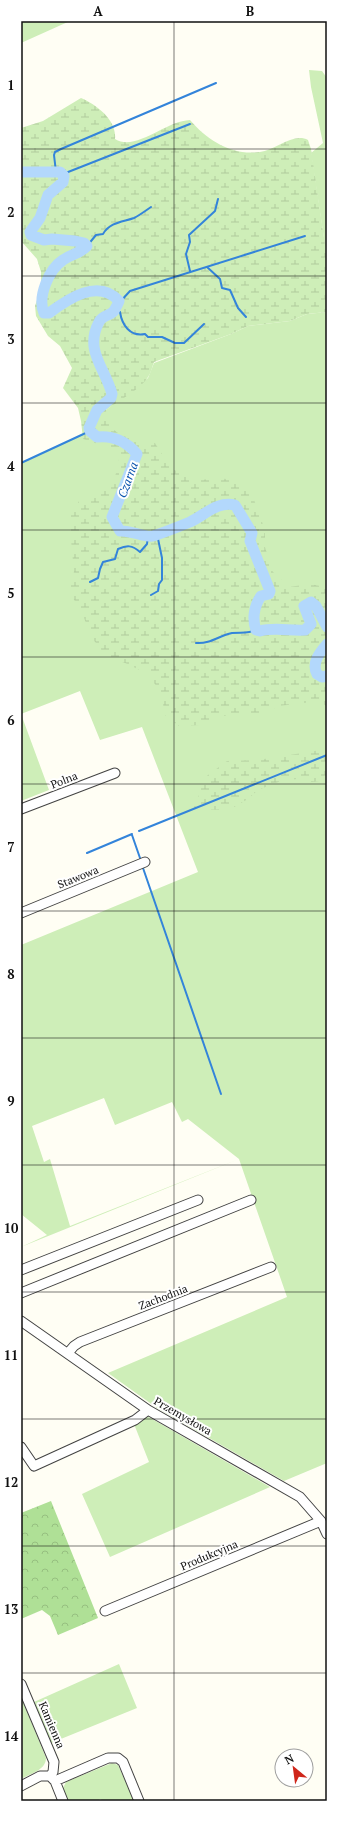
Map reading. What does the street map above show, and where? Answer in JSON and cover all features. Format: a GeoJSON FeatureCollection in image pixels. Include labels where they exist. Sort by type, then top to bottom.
{"type":"FeatureCollection","features":[{"type":"Feature","properties":{"kind":"street","name":"Polna"},"geometry":{"type":"LineString","coordinates":[[21,809],[115,773]]}},
{"type":"Feature","properties":{"kind":"street","name":"Stawowa"},"geometry":{"type":"LineString","coordinates":[[21,913],[145,862]]}},
{"type":"Feature","properties":{"kind":"street"},"geometry":{"type":"LineString","coordinates":[[21,1270],[198,1200]]}},
{"type":"Feature","properties":{"kind":"street"},"geometry":{"type":"LineString","coordinates":[[21,1293],[251,1200]]}},
{"type":"Feature","properties":{"kind":"street","name":"Zachodnia"},"geometry":{"type":"LineString","coordinates":[[68,1354],[74,1346],[80,1342],[271,1268]]}},
{"type":"Feature","properties":{"kind":"street","name":"Przemysłowa"},"geometry":{"type":"LineString","coordinates":[[21,1321],[148,1410],[300,1497],[321,1521],[327,1534]]}},
{"type":"Feature","properties":{"kind":"street"},"geometry":{"type":"LineString","coordinates":[[21,1447],[34,1466],[135,1420],[148,1410]]}},
{"type":"Feature","properties":{"kind":"street","name":"Produkcyjna"},"geometry":{"type":"LineString","coordinates":[[105,1611],[321,1521]]}},
{"type":"Feature","properties":{"kind":"street","name":"Kamienna"},"geometry":{"type":"LineString","coordinates":[[21,1684],[54,1762],[53,1778],[64,1801]]}},
{"type":"Feature","properties":{"kind":"street"},"geometry":{"type":"LineString","coordinates":[[21,1786],[40,1776],[53,1778],[108,1758],[118,1758],[123,1762],[139,1801]]}},
{"type":"Feature","properties":{"kind":"green space"},"geometry":{"type":"Polygon","coordinates":[[[21,21],[70,21],[21,43],[21,21]]]}},
{"type":"Feature","properties":{"kind":"green space"},"geometry":{"type":"Polygon","coordinates":[[[309,70],[322,71],[327,78],[327,258],[311,153],[323,143],[311,87],[309,70]]]}},
{"type":"Feature","properties":{"kind":"green space"},"geometry":{"type":"Polygon","coordinates":[[[81,98],[105,114],[113,126],[115,139],[123,142],[132,142],[171,125],[190,120],[212,140],[240,152],[250,153],[266,151],[297,138],[308,140],[311,149],[327,258],[327,312],[307,314],[290,321],[248,326],[231,334],[154,362],[150,374],[140,386],[106,410],[107,419],[116,432],[130,438],[155,443],[167,462],[176,471],[194,481],[215,478],[238,480],[250,492],[259,511],[265,532],[265,547],[273,572],[289,587],[309,584],[327,587],[327,707],[321,701],[279,706],[260,715],[238,713],[219,717],[200,725],[179,726],[165,715],[161,693],[148,674],[125,663],[107,657],[92,638],[82,613],[67,588],[74,572],[69,518],[79,501],[102,492],[112,482],[118,468],[119,459],[110,448],[83,439],[78,408],[63,388],[72,368],[60,346],[48,336],[36,316],[35,306],[41,289],[41,272],[37,259],[21,241],[21,128],[43,121],[81,98]]]}},
{"type":"Feature","properties":{"kind":"green space"},"geometry":{"type":"Polygon","coordinates":[[[327,312],[327,1463],[284,1481],[157,1408],[108,1373],[287,1297],[239,1159],[21,1247],[47,1235],[21,1214],[21,945],[198,872],[142,727],[100,740],[80,691],[21,714],[21,463],[90,431],[106,410],[148,378],[154,363],[231,334],[248,326],[290,321],[307,314],[327,312]],[[104,1098],[32,1126],[44,1162],[50,1159],[70,1226],[239,1159],[188,1119],[182,1122],[172,1102],[115,1125],[104,1098]]]}},
{"type":"Feature","properties":{"kind":"green space"},"geometry":{"type":"Polygon","coordinates":[[[21,714],[49,790],[21,801],[21,714]]]}},
{"type":"Feature","properties":{"kind":"green space"},"geometry":{"type":"Polygon","coordinates":[[[327,749],[327,780],[312,782],[297,779],[281,781],[258,790],[248,799],[229,810],[194,809],[182,814],[198,798],[204,778],[227,761],[258,760],[327,749]]]}},
{"type":"Feature","properties":{"kind":"green space"},"geometry":{"type":"Polygon","coordinates":[[[147,1416],[270,1487],[110,1557],[82,1494],[149,1462],[134,1424],[147,1416]]]}},
{"type":"Feature","properties":{"kind":"green space"},"geometry":{"type":"Polygon","coordinates":[[[51,1501],[98,1618],[58,1635],[50,1616],[42,1610],[21,1619],[21,1513],[51,1501]]]}},
{"type":"Feature","properties":{"kind":"green space"},"geometry":{"type":"Polygon","coordinates":[[[119,1664],[137,1708],[51,1743],[34,1702],[119,1664]]]}},
{"type":"Feature","properties":{"kind":"green space"},"geometry":{"type":"Polygon","coordinates":[[[21,1697],[46,1758],[40,1769],[21,1779],[21,1697]]]}},
{"type":"Feature","properties":{"kind":"green space"},"geometry":{"type":"Polygon","coordinates":[[[112,1763],[118,1765],[134,1801],[102,1801],[101,1799],[96,1801],[68,1801],[63,1788],[66,1782],[112,1763]]]}},
{"type":"Feature","properties":{"kind":"waterway"},"geometry":{"type":"LineString","coordinates":[[56,172],[55,152],[216,83]]}},
{"type":"Feature","properties":{"kind":"waterway"},"geometry":{"type":"LineString","coordinates":[[63,174],[190,124]]}},
{"type":"Feature","properties":{"kind":"waterway","name":"Czarna"},"geometry":{"type":"LineString","coordinates":[[21,172],[60,172],[64,176],[63,182],[48,195],[40,218],[30,232],[31,235],[44,240],[52,239],[75,241],[84,243],[87,246],[81,251],[63,260],[53,270],[43,292],[42,306],[44,313],[49,313],[74,297],[93,291],[102,291],[111,294],[119,301],[114,311],[100,320],[95,332],[94,341],[97,359],[112,394],[111,398],[97,410],[89,428],[90,431],[97,437],[109,437],[119,440],[129,446],[137,454],[112,517],[120,531],[153,536],[190,522],[211,509],[222,505],[235,505],[252,533],[250,541],[270,591],[269,594],[261,596],[255,608],[254,617],[256,630],[305,630],[311,624],[304,606],[311,602],[316,606],[327,627]]}},
{"type":"Feature","properties":{"kind":"waterway"},"geometry":{"type":"LineString","coordinates":[[190,271],[186,254],[190,242],[189,235],[215,211],[218,199]]}},
{"type":"Feature","properties":{"kind":"waterway"},"geometry":{"type":"LineString","coordinates":[[87,246],[96,235],[103,234],[109,227],[134,218],[151,207]]}},
{"type":"Feature","properties":{"kind":"waterway"},"geometry":{"type":"LineString","coordinates":[[119,303],[130,291],[305,236]]}},
{"type":"Feature","properties":{"kind":"waterway"},"geometry":{"type":"LineString","coordinates":[[207,267],[220,279],[222,288],[230,290],[238,308],[246,317]]}},
{"type":"Feature","properties":{"kind":"waterway"},"geometry":{"type":"LineString","coordinates":[[114,310],[120,312],[125,325],[131,332],[135,334],[145,334],[148,337],[162,337],[175,343],[184,343],[204,324]]}},
{"type":"Feature","properties":{"kind":"waterway"},"geometry":{"type":"LineString","coordinates":[[21,463],[90,431]]}},
{"type":"Feature","properties":{"kind":"waterway"},"geometry":{"type":"LineString","coordinates":[[151,595],[158,591],[159,584],[162,580],[162,558],[157,534]]}},
{"type":"Feature","properties":{"kind":"waterway"},"geometry":{"type":"LineString","coordinates":[[90,582],[98,578],[103,562],[115,559],[118,549],[129,546],[140,552],[147,544],[148,536]]}},
{"type":"Feature","properties":{"kind":"waterway"},"geometry":{"type":"LineString","coordinates":[[196,643],[210,641],[227,634],[256,630]]}},
{"type":"Feature","properties":{"kind":"waterway","name":"Czarna"},"geometry":{"type":"LineString","coordinates":[[327,644],[319,654],[315,666],[317,674],[322,677],[327,676]]}},
{"type":"Feature","properties":{"kind":"waterway"},"geometry":{"type":"LineString","coordinates":[[139,831],[327,755]]}},
{"type":"Feature","properties":{"kind":"waterway"},"geometry":{"type":"LineString","coordinates":[[87,853],[132,834]]}},
{"type":"Feature","properties":{"kind":"waterway"},"geometry":{"type":"LineString","coordinates":[[132,835],[140,858]]}},
{"type":"Feature","properties":{"kind":"waterway"},"geometry":{"type":"LineString","coordinates":[[143,868],[221,1094]]}}]}
